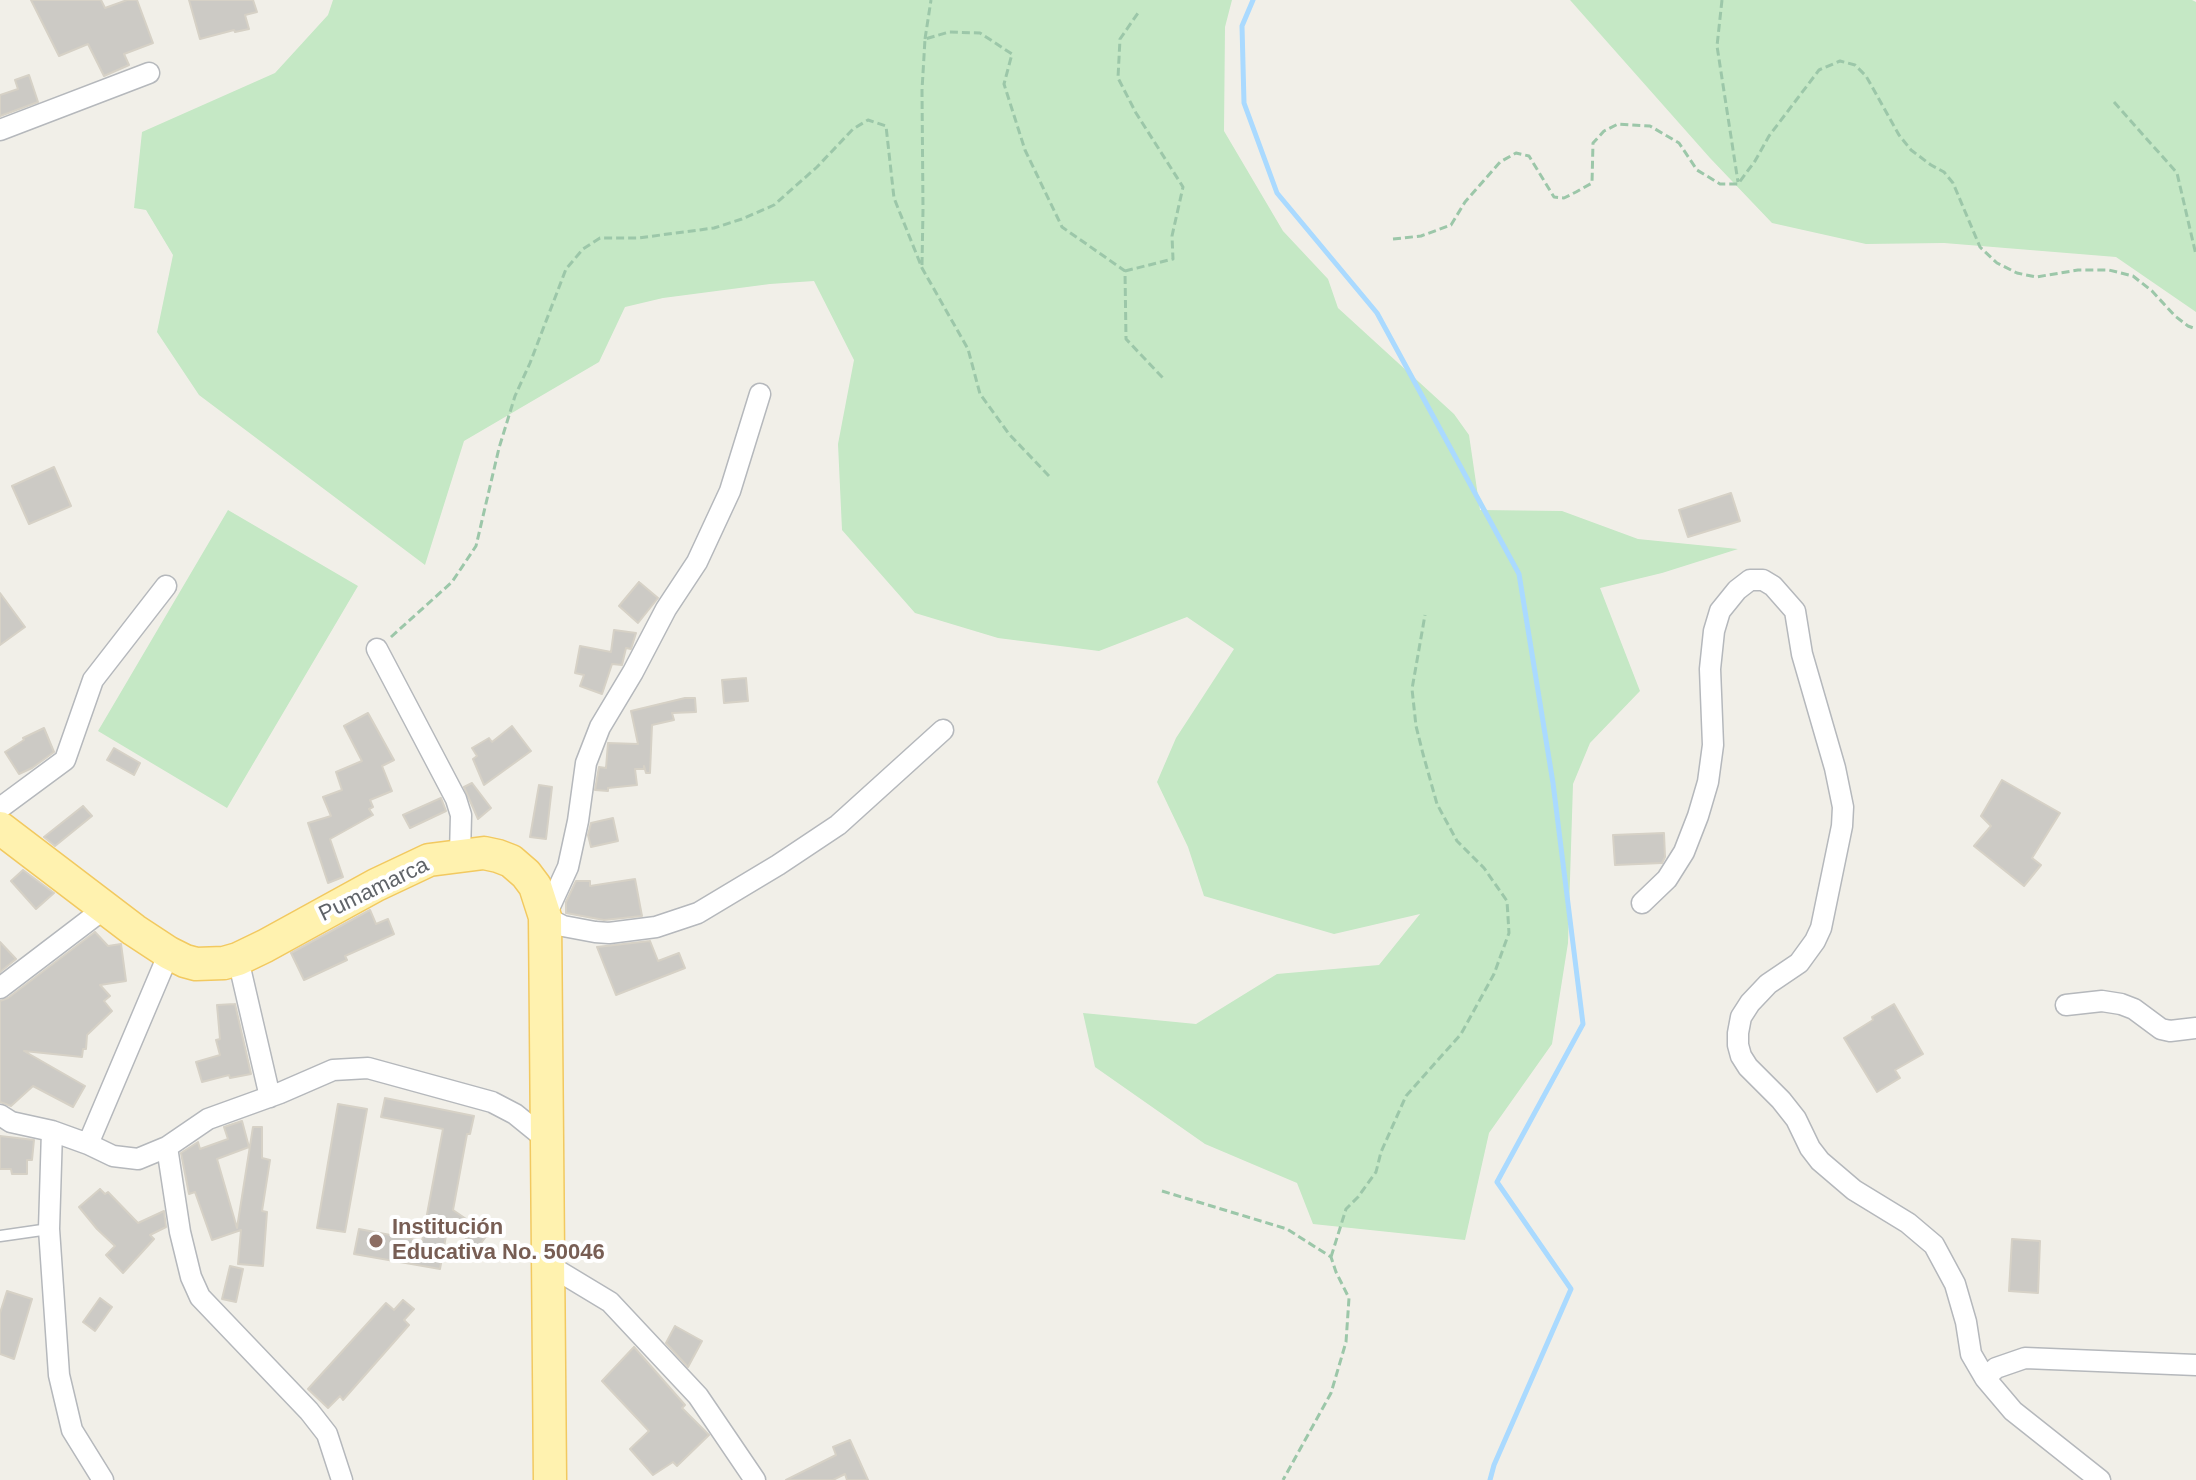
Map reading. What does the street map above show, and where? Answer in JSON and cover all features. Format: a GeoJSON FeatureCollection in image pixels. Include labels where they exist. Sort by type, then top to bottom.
{"type":"FeatureCollection","features":[{"type":"Feature","properties":{"kind":"main road","name":"Pumamarca"},"geometry":{"type":"LineString","coordinates":[[0,828],[169,953],[196,964],[238,959],[429,860],[484,853],[511,861],[526,874],[535,886],[545,917],[547,1264],[543,1477]]}},
{"type":"Feature","properties":{"kind":"street"},"geometry":{"type":"LineString","coordinates":[[0,130],[149,73]]}},
{"type":"Feature","properties":{"kind":"street"},"geometry":{"type":"LineString","coordinates":[[760,394],[730,491],[697,562],[666,609],[600,727],[586,763],[568,867],[545,917],[563,926],[609,933],[656,927],[698,913],[838,825],[943,730]]}},
{"type":"Feature","properties":{"kind":"street"},"geometry":{"type":"LineString","coordinates":[[1642,903],[1667,879],[1684,852],[1708,782],[1713,745],[1710,669],[1714,631],[1720,611],[1750,580],[1763,580],[1773,586],[1795,611],[1802,654],[1843,807],[1842,826],[1821,928],[1799,963],[1768,984],[1741,1017],[1738,1045],[1741,1056],[1796,1119],[1820,1161],[1854,1190],[1908,1223],[1934,1245],[1955,1284],[1971,1354],[1985,1378],[2013,1411],[2100,1480]]}},
{"type":"Feature","properties":{"kind":"street"},"geometry":{"type":"LineString","coordinates":[[0,808],[65,760],[93,680],[166,586]]}},
{"type":"Feature","properties":{"kind":"street"},"geometry":{"type":"LineString","coordinates":[[377,649],[456,799],[461,815],[460,855]]}},
{"type":"Feature","properties":{"kind":"street"},"geometry":{"type":"LineString","coordinates":[[0,988],[105,908]]}},
{"type":"Feature","properties":{"kind":"street"},"geometry":{"type":"LineString","coordinates":[[88,1144],[169,953]]}},
{"type":"Feature","properties":{"kind":"street"},"geometry":{"type":"LineString","coordinates":[[238,959],[270,1097]]}},
{"type":"Feature","properties":{"kind":"street"},"geometry":{"type":"LineString","coordinates":[[2066,1005],[2102,1001],[2121,1004],[2134,1009],[2161,1029],[2196,1028]]}},
{"type":"Feature","properties":{"kind":"street"},"geometry":{"type":"LineString","coordinates":[[0,1115],[11,1122],[52,1131],[113,1156],[138,1159],[167,1147],[208,1119],[333,1070],[368,1068],[492,1102],[515,1114],[547,1140]]}},
{"type":"Feature","properties":{"kind":"street"},"geometry":{"type":"LineString","coordinates":[[52,1131],[49,1229],[59,1375],[72,1430],[103,1480]]}},
{"type":"Feature","properties":{"kind":"street"},"geometry":{"type":"LineString","coordinates":[[167,1147],[180,1232],[191,1277],[200,1297],[309,1411],[327,1434],[342,1480]]}},
{"type":"Feature","properties":{"kind":"street"},"geometry":{"type":"LineString","coordinates":[[547,1264],[610,1302],[698,1396],[755,1480]]}},
{"type":"Feature","properties":{"kind":"street"},"geometry":{"type":"LineString","coordinates":[[1985,1378],[1996,1368],[2025,1358],[2196,1365]]}},
{"type":"Feature","properties":{"kind":"lane"},"geometry":{"type":"LineString","coordinates":[[0,1236],[49,1229]]}},
{"type":"Feature","properties":{"kind":"path"},"geometry":{"type":"LineString","coordinates":[[922,268],[922,90],[931,0]]}},
{"type":"Feature","properties":{"kind":"path"},"geometry":{"type":"LineString","coordinates":[[1722,0],[1717,46],[1738,184]]}},
{"type":"Feature","properties":{"kind":"path"},"geometry":{"type":"LineString","coordinates":[[925,39],[949,32],[980,33],[1012,54],[1004,84],[1025,150],[1062,227],[1125,271],[1173,259],[1172,236],[1183,187],[1136,113],[1118,78],[1120,39],[1138,13]]}},
{"type":"Feature","properties":{"kind":"path"},"geometry":{"type":"LineString","coordinates":[[1738,184],[1769,136],[1819,70],[1840,61],[1855,65],[1866,76],[1899,135],[1911,150],[1944,172],[1953,183],[1980,247],[1997,263],[2017,273],[2036,277],[2078,270],[2109,270],[2133,276],[2175,316],[2196,329]]}},
{"type":"Feature","properties":{"kind":"path"},"geometry":{"type":"LineString","coordinates":[[2114,102],[2177,173],[2196,255]]}},
{"type":"Feature","properties":{"kind":"path"},"geometry":{"type":"LineString","coordinates":[[377,649],[452,582],[476,546],[499,448],[515,396],[566,269],[583,249],[600,238],[638,238],[714,228],[774,205],[817,167],[853,129],[868,120],[886,126],[894,198],[922,268],[968,349],[980,394],[1009,434],[1049,476]]}},
{"type":"Feature","properties":{"kind":"path"},"geometry":{"type":"LineString","coordinates":[[1393,239],[1421,236],[1451,225],[1465,202],[1500,162],[1516,153],[1529,156],[1554,197],[1564,198],[1576,192],[1592,183],[1593,143],[1604,131],[1618,124],[1650,126],[1679,143],[1697,170],[1720,184],[1738,184]]}},
{"type":"Feature","properties":{"kind":"path"},"geometry":{"type":"LineString","coordinates":[[1125,271],[1126,339],[1163,378]]}},
{"type":"Feature","properties":{"kind":"path"},"geometry":{"type":"LineString","coordinates":[[1283,1480],[1331,1393],[1346,1342],[1349,1298],[1331,1257],[1346,1209],[1376,1172],[1381,1152],[1406,1096],[1461,1034],[1494,974],[1509,933],[1507,901],[1484,868],[1457,841],[1437,804],[1423,754],[1412,689],[1425,615]]}},
{"type":"Feature","properties":{"kind":"path"},"geometry":{"type":"LineString","coordinates":[[1162,1191],[1287,1229],[1331,1257]]}},
{"type":"Feature","properties":{"kind":"green space"},"geometry":{"type":"Polygon","coordinates":[[[333,0],[1232,0],[1225,27],[1224,131],[1283,231],[1328,279],[1338,308],[1454,414],[1469,435],[1480,510],[1562,511],[1638,539],[1738,549],[1662,573],[1600,588],[1640,691],[1590,743],[1573,784],[1568,943],[1552,1044],[1489,1133],[1465,1240],[1313,1224],[1297,1183],[1205,1144],[1095,1067],[1083,1013],[1196,1024],[1277,974],[1379,965],[1420,914],[1334,934],[1204,896],[1188,847],[1157,782],[1176,738],[1234,649],[1187,617],[1099,651],[998,638],[915,613],[842,530],[838,444],[854,360],[814,281],[663,298],[625,307],[599,362],[464,441],[425,565],[199,395],[157,332],[173,255],[146,210],[134,208],[142,132],[275,73],[328,15],[333,0]]]}},
{"type":"Feature","properties":{"kind":"green space"},"geometry":{"type":"Polygon","coordinates":[[[1570,0],[2192,0],[2196,2],[2196,312],[2116,257],[1944,243],[1866,244],[1772,223],[1570,0]]]}},
{"type":"Feature","properties":{"kind":"green space"},"geometry":{"type":"Polygon","coordinates":[[[228,510],[358,586],[227,808],[98,731],[228,510]]]}},
{"type":"Feature","properties":{"kind":"building"},"geometry":{"type":"Polygon","coordinates":[[[31,0],[101,0],[105,8],[127,0],[137,0],[153,43],[124,54],[129,65],[104,76],[88,44],[59,56],[31,0]]]}},
{"type":"Feature","properties":{"kind":"building"},"geometry":{"type":"Polygon","coordinates":[[[189,0],[253,0],[257,12],[245,15],[249,29],[200,39],[189,0]]]}},
{"type":"Feature","properties":{"kind":"building"},"geometry":{"type":"Polygon","coordinates":[[[29,75],[38,102],[0,116],[0,95],[18,89],[15,80],[29,75]]]}},
{"type":"Feature","properties":{"kind":"building"},"geometry":{"type":"Polygon","coordinates":[[[54,467],[71,506],[29,524],[12,486],[54,467]]]}},
{"type":"Feature","properties":{"kind":"building"},"geometry":{"type":"Polygon","coordinates":[[[1731,493],[1740,521],[1688,537],[1679,510],[1731,493]]]}},
{"type":"Feature","properties":{"kind":"building"},"geometry":{"type":"Polygon","coordinates":[[[639,582],[658,598],[638,623],[619,606],[639,582]]]}},
{"type":"Feature","properties":{"kind":"building"},"geometry":{"type":"Polygon","coordinates":[[[0,593],[25,627],[0,645],[0,593]]]}},
{"type":"Feature","properties":{"kind":"building"},"geometry":{"type":"Polygon","coordinates":[[[614,630],[636,633],[631,649],[626,648],[622,665],[612,664],[602,694],[580,686],[584,675],[575,673],[580,646],[611,652],[614,630]]]}},
{"type":"Feature","properties":{"kind":"building"},"geometry":{"type":"Polygon","coordinates":[[[746,678],[748,701],[724,703],[722,680],[746,678]]]}},
{"type":"Feature","properties":{"kind":"building"},"geometry":{"type":"Polygon","coordinates":[[[695,698],[696,712],[672,713],[674,720],[652,725],[650,773],[646,773],[644,766],[644,769],[635,769],[637,785],[608,788],[608,791],[595,790],[599,767],[606,768],[608,743],[638,744],[631,711],[695,698]]]}},
{"type":"Feature","properties":{"kind":"building"},"geometry":{"type":"Polygon","coordinates":[[[368,713],[394,760],[382,766],[392,791],[370,800],[373,807],[369,809],[373,815],[330,839],[343,877],[328,883],[308,823],[331,816],[323,797],[342,790],[336,772],[362,761],[344,726],[368,713]]]}},
{"type":"Feature","properties":{"kind":"building"},"geometry":{"type":"Polygon","coordinates":[[[512,726],[531,751],[484,785],[473,759],[477,756],[472,748],[489,738],[492,742],[512,726]]]}},
{"type":"Feature","properties":{"kind":"building"},"geometry":{"type":"Polygon","coordinates":[[[44,728],[54,752],[19,774],[5,752],[23,738],[44,728]]]}},
{"type":"Feature","properties":{"kind":"building"},"geometry":{"type":"Polygon","coordinates":[[[114,748],[140,763],[134,775],[107,760],[114,748]]]}},
{"type":"Feature","properties":{"kind":"building"},"geometry":{"type":"Polygon","coordinates":[[[2002,780],[2060,813],[2032,858],[2041,865],[2024,886],[1974,846],[1991,826],[1981,816],[2002,780]]]}},
{"type":"Feature","properties":{"kind":"building"},"geometry":{"type":"Polygon","coordinates":[[[472,783],[491,808],[478,819],[464,787],[472,783]]]}},
{"type":"Feature","properties":{"kind":"building"},"geometry":{"type":"Polygon","coordinates":[[[539,785],[552,787],[546,839],[530,837],[539,785]]]}},
{"type":"Feature","properties":{"kind":"building"},"geometry":{"type":"Polygon","coordinates":[[[441,798],[446,811],[410,828],[403,815],[441,798]]]}},
{"type":"Feature","properties":{"kind":"building"},"geometry":{"type":"Polygon","coordinates":[[[83,806],[92,816],[55,846],[44,837],[83,806]]]}},
{"type":"Feature","properties":{"kind":"building"},"geometry":{"type":"Polygon","coordinates":[[[613,818],[618,841],[591,847],[588,835],[591,823],[613,818]]]}},
{"type":"Feature","properties":{"kind":"building"},"geometry":{"type":"Polygon","coordinates":[[[1664,833],[1665,857],[1662,863],[1615,865],[1613,835],[1664,833]]]}},
{"type":"Feature","properties":{"kind":"building"},"geometry":{"type":"Polygon","coordinates":[[[23,870],[54,893],[36,909],[11,881],[23,870]]]}},
{"type":"Feature","properties":{"kind":"building"},"geometry":{"type":"Polygon","coordinates":[[[635,879],[642,916],[604,920],[566,913],[566,902],[576,881],[590,881],[590,886],[635,879]]]}},
{"type":"Feature","properties":{"kind":"building"},"geometry":{"type":"Polygon","coordinates":[[[370,910],[376,924],[388,919],[394,934],[345,956],[347,960],[304,980],[291,953],[370,910]]]}},
{"type":"Feature","properties":{"kind":"building"},"geometry":{"type":"Polygon","coordinates":[[[95,932],[108,946],[121,944],[126,981],[100,985],[110,996],[104,1001],[112,1011],[87,1035],[82,1057],[24,1051],[85,1086],[73,1107],[33,1086],[11,1106],[0,1102],[0,1001],[95,932]]]}},
{"type":"Feature","properties":{"kind":"building"},"geometry":{"type":"Polygon","coordinates":[[[650,941],[658,961],[679,953],[685,968],[616,995],[597,947],[650,941]]]}},
{"type":"Feature","properties":{"kind":"building"},"geometry":{"type":"Polygon","coordinates":[[[0,942],[16,959],[0,972],[0,942]]]}},
{"type":"Feature","properties":{"kind":"building"},"geometry":{"type":"Polygon","coordinates":[[[235,1004],[251,1074],[230,1078],[229,1075],[202,1082],[196,1062],[220,1055],[216,1040],[220,1039],[217,1005],[235,1004]]]}},
{"type":"Feature","properties":{"kind":"building"},"geometry":{"type":"Polygon","coordinates":[[[1894,1004],[1923,1054],[1895,1070],[1900,1078],[1877,1092],[1844,1038],[1894,1004]]]}},
{"type":"Feature","properties":{"kind":"building"},"geometry":{"type":"Polygon","coordinates":[[[385,1098],[474,1116],[470,1134],[467,1134],[453,1210],[488,1234],[478,1247],[448,1225],[440,1269],[354,1254],[359,1229],[422,1241],[443,1129],[381,1117],[385,1098]]]}},
{"type":"Feature","properties":{"kind":"building"},"geometry":{"type":"Polygon","coordinates":[[[338,1104],[367,1109],[345,1232],[317,1228],[338,1104]]]}},
{"type":"Feature","properties":{"kind":"building"},"geometry":{"type":"Polygon","coordinates":[[[242,1121],[249,1147],[217,1159],[237,1228],[253,1127],[262,1127],[262,1158],[270,1160],[262,1211],[267,1212],[263,1266],[238,1264],[241,1230],[212,1240],[195,1192],[189,1194],[181,1153],[198,1142],[200,1149],[228,1139],[224,1127],[242,1121]]]}},
{"type":"Feature","properties":{"kind":"building"},"geometry":{"type":"Polygon","coordinates":[[[0,1136],[34,1140],[32,1160],[27,1160],[27,1174],[12,1174],[11,1169],[0,1169],[0,1136]]]}},
{"type":"Feature","properties":{"kind":"building"},"geometry":{"type":"Polygon","coordinates":[[[100,1189],[105,1194],[108,1192],[138,1223],[164,1211],[166,1227],[150,1235],[154,1239],[123,1273],[106,1255],[115,1246],[79,1207],[100,1189]]]}},
{"type":"Feature","properties":{"kind":"building"},"geometry":{"type":"Polygon","coordinates":[[[2012,1239],[2040,1241],[2038,1293],[2009,1291],[2012,1239]]]}},
{"type":"Feature","properties":{"kind":"building"},"geometry":{"type":"Polygon","coordinates":[[[230,1266],[243,1269],[236,1302],[222,1299],[230,1266]]]}},
{"type":"Feature","properties":{"kind":"building"},"geometry":{"type":"Polygon","coordinates":[[[7,1291],[32,1299],[14,1359],[0,1354],[0,1313],[7,1291]]]}},
{"type":"Feature","properties":{"kind":"building"},"geometry":{"type":"Polygon","coordinates":[[[100,1298],[112,1307],[95,1331],[83,1322],[100,1298]]]}},
{"type":"Feature","properties":{"kind":"building"},"geometry":{"type":"Polygon","coordinates":[[[403,1300],[414,1309],[404,1320],[409,1325],[343,1400],[340,1396],[328,1408],[308,1389],[386,1303],[394,1310],[403,1300]]]}},
{"type":"Feature","properties":{"kind":"building"},"geometry":{"type":"Polygon","coordinates":[[[675,1326],[702,1341],[688,1367],[666,1343],[675,1326]]]}},
{"type":"Feature","properties":{"kind":"building"},"geometry":{"type":"Polygon","coordinates":[[[634,1347],[685,1405],[682,1408],[709,1435],[677,1466],[673,1462],[653,1475],[630,1449],[649,1431],[602,1381],[634,1347]]]}},
{"type":"Feature","properties":{"kind":"building"},"geometry":{"type":"Polygon","coordinates":[[[850,1440],[868,1480],[847,1480],[845,1474],[833,1480],[786,1480],[836,1455],[833,1447],[850,1440]]]}},
{"type":"Feature","properties":{"kind":"waterway"},"geometry":{"type":"LineString","coordinates":[[1253,0],[1242,26],[1244,103],[1277,193],[1377,313],[1519,574],[1553,783],[1583,1024],[1497,1182],[1571,1289],[1490,1480]]}},
{"type":"Feature","properties":{"kind":"place","name":"Institución Educativa No. 50046"},"geometry":{"type":"Point","coordinates":[376,1241]}}]}
